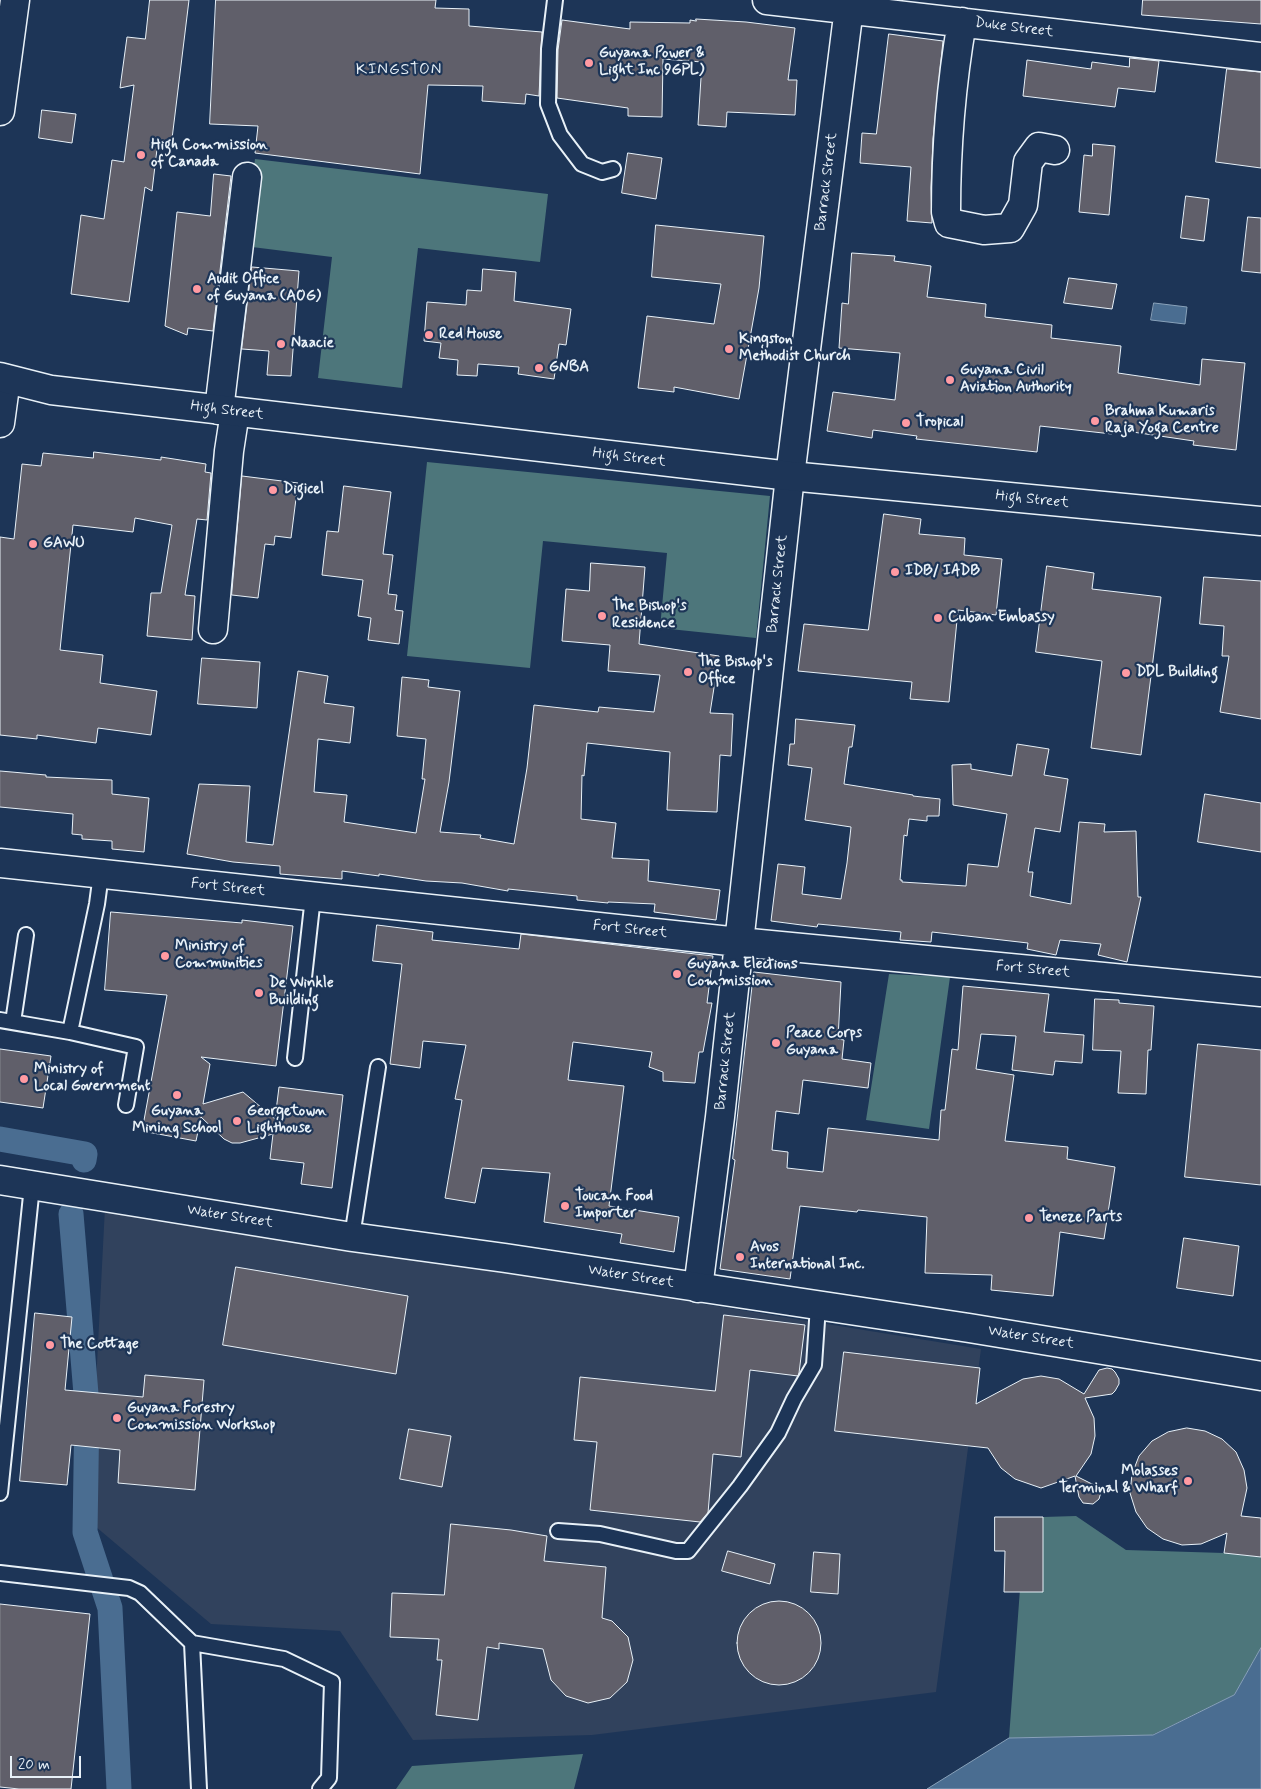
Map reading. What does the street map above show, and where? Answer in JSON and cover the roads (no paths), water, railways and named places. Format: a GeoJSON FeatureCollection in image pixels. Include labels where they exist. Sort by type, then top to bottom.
{"type":"FeatureCollection","features":[{"type":"Feature","properties":{"kind":"street"},"geometry":{"type":"LineString","coordinates":[[0,111],[15,0]]}},
{"type":"Feature","properties":{"kind":"street","name":"Duke Street"},"geometry":{"type":"LineString","coordinates":[[768,0],[850,4],[962,22],[1261,57]]}},
{"type":"Feature","properties":{"kind":"street","name":"Barrack Street"},"geometry":{"type":"LineString","coordinates":[[698,1288],[720,1117],[790,476],[850,4]]}},
{"type":"Feature","properties":{"kind":"street"},"geometry":{"type":"LineString","coordinates":[[962,22],[956,54],[948,134],[946,212],[949,223],[984,230],[1010,228],[1023,205],[1028,162],[1039,148],[1055,150]]}},
{"type":"Feature","properties":{"kind":"street"},"geometry":{"type":"LineString","coordinates":[[213,629],[229,451],[227,411],[247,177]]}},
{"type":"Feature","properties":{"kind":"street"},"geometry":{"type":"LineString","coordinates":[[0,423],[3,378]]}},
{"type":"Feature","properties":{"kind":"street","name":"High Street"},"geometry":{"type":"LineString","coordinates":[[3,378],[51,390],[790,476],[1261,521]]}},
{"type":"Feature","properties":{"kind":"street","name":"Fort Street"},"geometry":{"type":"LineString","coordinates":[[0,863],[739,942],[1261,992]]}},
{"type":"Feature","properties":{"kind":"street","name":"Water Street"},"geometry":{"type":"LineString","coordinates":[[0,1180],[352,1237],[505,1258],[969,1328],[1261,1376]]}},
{"type":"Feature","properties":{"kind":"lane"},"geometry":{"type":"LineString","coordinates":[[555,0],[549,49],[548,104],[560,135],[582,164],[602,172],[613,169]]}},
{"type":"Feature","properties":{"kind":"lane"},"geometry":{"type":"LineString","coordinates":[[70,1032],[101,874]]}},
{"type":"Feature","properties":{"kind":"lane"},"geometry":{"type":"LineString","coordinates":[[295,1058],[313,897]]}},
{"type":"Feature","properties":{"kind":"lane"},"geometry":{"type":"LineString","coordinates":[[26,935],[6,1021],[70,1032],[136,1047],[126,1105]]}},
{"type":"Feature","properties":{"kind":"lane"},"geometry":{"type":"LineString","coordinates":[[352,1237],[378,1067]]}},
{"type":"Feature","properties":{"kind":"lane"},"geometry":{"type":"LineString","coordinates":[[0,1493],[32,1186]]}},
{"type":"Feature","properties":{"kind":"lane"},"geometry":{"type":"LineString","coordinates":[[558,1531],[600,1534],[676,1551],[688,1551],[740,1486],[778,1433],[794,1399],[814,1365],[818,1306]]}},
{"type":"Feature","properties":{"kind":"lane"},"geometry":{"type":"LineString","coordinates":[[0,1573],[129,1588],[140,1593],[192,1642],[284,1659],[332,1682],[329,1778],[320,1789]]}},
{"type":"Feature","properties":{"kind":"lane"},"geometry":{"type":"LineString","coordinates":[[192,1642],[196,1758],[199,1789]]}},
{"type":"Feature","properties":{"kind":"waterway"},"geometry":{"type":"LineString","coordinates":[[0,1139],[85,1154],[84,1160]]}},
{"type":"Feature","properties":{"kind":"waterway"},"geometry":{"type":"LineString","coordinates":[[71,1214],[87,1406],[85,1532],[110,1608],[119,1789]]}},
{"type":"Feature","properties":{"kind":"place","name":"Guyana Power & Light Inc 9GPL)"},"geometry":{"type":"Point","coordinates":[589,63]}},
{"type":"Feature","properties":{"kind":"place","name":"High Commission of Canada"},"geometry":{"type":"Point","coordinates":[141,155]}},
{"type":"Feature","properties":{"kind":"place","name":"Audit Office of Guyana (AOG)"},"geometry":{"type":"Point","coordinates":[197,289]}},
{"type":"Feature","properties":{"kind":"place","name":"Red House"},"geometry":{"type":"Point","coordinates":[429,335]}},
{"type":"Feature","properties":{"kind":"place","name":"Naacie"},"geometry":{"type":"Point","coordinates":[281,344]}},
{"type":"Feature","properties":{"kind":"place","name":"Kingston Methodist Church"},"geometry":{"type":"Point","coordinates":[729,349]}},
{"type":"Feature","properties":{"kind":"place","name":"GNBA"},"geometry":{"type":"Point","coordinates":[539,368]}},
{"type":"Feature","properties":{"kind":"place","name":"Guyana Civil Aviation Authority"},"geometry":{"type":"Point","coordinates":[950,380]}},
{"type":"Feature","properties":{"kind":"place","name":"Brahma Kumaris Raja Yoga Centre"},"geometry":{"type":"Point","coordinates":[1095,421]}},
{"type":"Feature","properties":{"kind":"place","name":"Tropical"},"geometry":{"type":"Point","coordinates":[906,423]}},
{"type":"Feature","properties":{"kind":"place","name":"Digicel"},"geometry":{"type":"Point","coordinates":[273,490]}},
{"type":"Feature","properties":{"kind":"place","name":"GAWU"},"geometry":{"type":"Point","coordinates":[33,544]}},
{"type":"Feature","properties":{"kind":"place","name":"IDB/ IADB"},"geometry":{"type":"Point","coordinates":[895,572]}},
{"type":"Feature","properties":{"kind":"place","name":"The Bishop's Residence"},"geometry":{"type":"Point","coordinates":[602,616]}},
{"type":"Feature","properties":{"kind":"place","name":"Cuban Embassy"},"geometry":{"type":"Point","coordinates":[938,618]}},
{"type":"Feature","properties":{"kind":"place","name":"The Bishop's Office"},"geometry":{"type":"Point","coordinates":[688,672]}},
{"type":"Feature","properties":{"kind":"place","name":"DDL Building"},"geometry":{"type":"Point","coordinates":[1126,673]}},
{"type":"Feature","properties":{"kind":"place","name":"Ministry of Communities"},"geometry":{"type":"Point","coordinates":[165,956]}},
{"type":"Feature","properties":{"kind":"place","name":"Guyana Elections Commission"},"geometry":{"type":"Point","coordinates":[677,974]}},
{"type":"Feature","properties":{"kind":"place","name":"De Winkle Building"},"geometry":{"type":"Point","coordinates":[259,993]}},
{"type":"Feature","properties":{"kind":"place","name":"Peace Corps Guyana"},"geometry":{"type":"Point","coordinates":[776,1043]}},
{"type":"Feature","properties":{"kind":"place","name":"Ministry of Local Government"},"geometry":{"type":"Point","coordinates":[24,1079]}},
{"type":"Feature","properties":{"kind":"place","name":"Guyana Mining School"},"geometry":{"type":"Point","coordinates":[177,1095]}},
{"type":"Feature","properties":{"kind":"place","name":"Georgetown Lighthouse"},"geometry":{"type":"Point","coordinates":[237,1121]}},
{"type":"Feature","properties":{"kind":"place","name":"Toucan Food Importer"},"geometry":{"type":"Point","coordinates":[565,1206]}},
{"type":"Feature","properties":{"kind":"place","name":"Teneze Parts"},"geometry":{"type":"Point","coordinates":[1029,1218]}},
{"type":"Feature","properties":{"kind":"place","name":"Avos International Inc."},"geometry":{"type":"Point","coordinates":[740,1257]}},
{"type":"Feature","properties":{"kind":"place","name":"The Cottage"},"geometry":{"type":"Point","coordinates":[50,1345]}},
{"type":"Feature","properties":{"kind":"place","name":"Guyana Forestry Commission Workshop"},"geometry":{"type":"Point","coordinates":[117,1418]}},
{"type":"Feature","properties":{"kind":"place","name":"Molasses Terminal & Wharf"},"geometry":{"type":"Point","coordinates":[1188,1481]}},
{"type":"Feature","properties":{"kind":"district","name":"KINGSTON"},"geometry":{"type":"Point","coordinates":[399,71]}}]}
